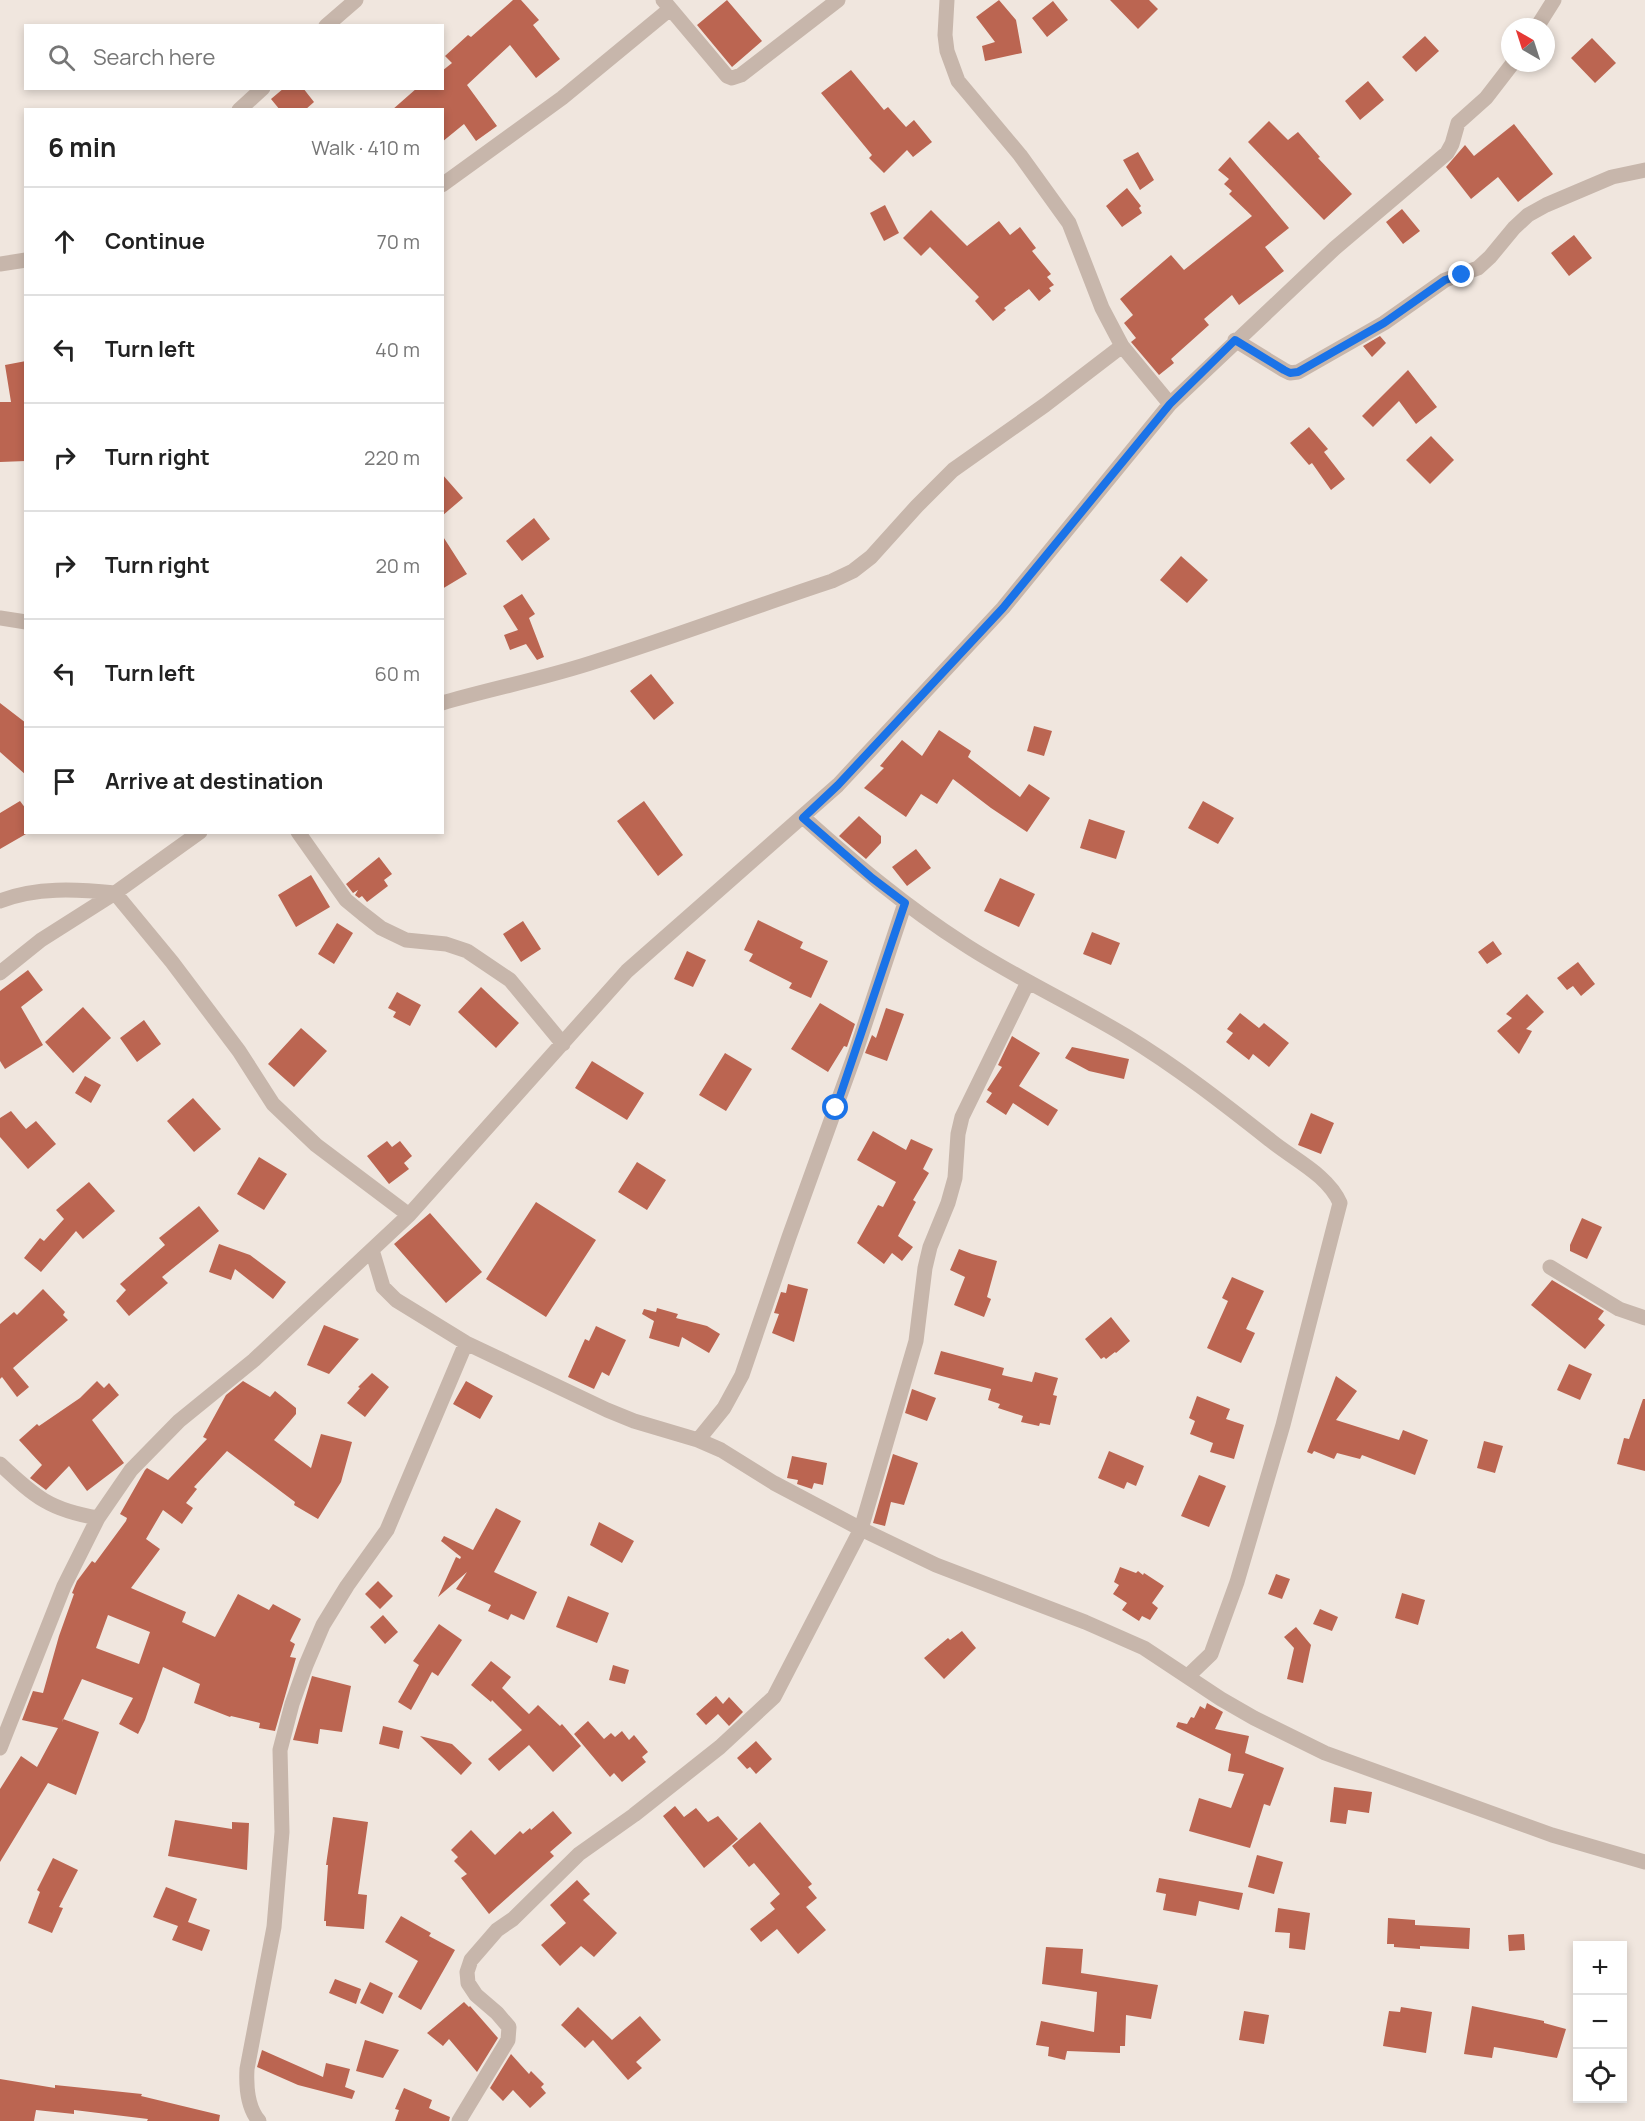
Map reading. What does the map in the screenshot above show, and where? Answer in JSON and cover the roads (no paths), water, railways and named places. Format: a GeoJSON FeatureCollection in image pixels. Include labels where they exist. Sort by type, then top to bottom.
{"type":"FeatureCollection","features":[{"type":"Feature","properties":{"kind":"street"},"geometry":{"type":"LineString","coordinates":[[328,24],[356,0]]}},
{"type":"Feature","properties":{"kind":"street"},"geometry":{"type":"LineString","coordinates":[[444,184],[577,87],[667,4],[714,63],[732,78],[741,75],[838,0]]}},
{"type":"Feature","properties":{"kind":"street"},"geometry":{"type":"LineString","coordinates":[[932,0],[946,8],[947,51],[958,81],[1020,155],[1068,223],[1102,308],[1122,346],[1170,404]]}},
{"type":"Feature","properties":{"kind":"street"},"geometry":{"type":"LineString","coordinates":[[1543,18],[1554,0]]}},
{"type":"Feature","properties":{"kind":"street"},"geometry":{"type":"LineString","coordinates":[[0,1748],[64,1586],[98,1518],[131,1470],[179,1421],[254,1360],[410,1215],[627,971],[838,785],[1003,608],[1170,404],[1235,340],[1335,248],[1447,153],[1458,123],[1486,98],[1506,72]]}},
{"type":"Feature","properties":{"kind":"street"},"geometry":{"type":"LineString","coordinates":[[241,108],[261,90]]}},
{"type":"Feature","properties":{"kind":"street"},"geometry":{"type":"LineString","coordinates":[[1235,340],[1284,370],[1290,373],[1298,372],[1384,323],[1445,280],[1478,268],[1491,257],[1514,228],[1528,215],[1612,177],[1645,170]]}},
{"type":"Feature","properties":{"kind":"street"},"geometry":{"type":"LineString","coordinates":[[0,264],[24,260]]}},
{"type":"Feature","properties":{"kind":"street"},"geometry":{"type":"LineString","coordinates":[[444,702],[478,692],[535,680],[599,661],[832,581],[853,571],[871,557],[923,499],[953,470],[1045,405],[1122,346]]}},
{"type":"Feature","properties":{"kind":"street"},"geometry":{"type":"LineString","coordinates":[[0,618],[24,622]]}},
{"type":"Feature","properties":{"kind":"street"},"geometry":{"type":"LineString","coordinates":[[803,818],[872,878],[964,945],[1126,1036],[1229,1106],[1336,1193],[1340,1203],[1283,1425],[1237,1582],[1211,1654],[1188,1676]]}},
{"type":"Feature","properties":{"kind":"street"},"geometry":{"type":"LineString","coordinates":[[0,973],[41,940],[115,893],[197,834]]}},
{"type":"Feature","properties":{"kind":"street"},"geometry":{"type":"LineString","coordinates":[[299,834],[346,900],[354,907],[381,928],[406,940],[446,944],[467,951],[510,980],[563,1044]]}},
{"type":"Feature","properties":{"kind":"street"},"geometry":{"type":"LineString","coordinates":[[0,901],[18,894],[56,890],[115,893],[172,962],[232,1042],[273,1104],[316,1145],[410,1215]]}},
{"type":"Feature","properties":{"kind":"street"},"geometry":{"type":"LineString","coordinates":[[698,1440],[724,1408],[742,1376],[856,1051],[905,903]]}},
{"type":"Feature","properties":{"kind":"street"},"geometry":{"type":"LineString","coordinates":[[459,2121],[508,2040],[509,2026],[476,1995],[468,1983],[471,1960],[497,1930],[513,1919],[579,1854],[634,1815],[720,1747],[774,1697],[861,1529],[916,1341],[927,1259],[955,1178],[958,1134],[962,1117],[1028,982]]}},
{"type":"Feature","properties":{"kind":"street"},"geometry":{"type":"LineString","coordinates":[[372,1250],[378,1276],[389,1294],[466,1343],[607,1410],[634,1421],[698,1440],[721,1450],[774,1483],[936,1565],[1144,1648],[1221,1699],[1325,1753],[1552,1835],[1645,1862]]}},
{"type":"Feature","properties":{"kind":"street"},"geometry":{"type":"LineString","coordinates":[[1550,1267],[1619,1309],[1645,1318]]}},
{"type":"Feature","properties":{"kind":"street"},"geometry":{"type":"LineString","coordinates":[[259,2121],[254,2115],[246,2089],[247,2069],[274,1927],[282,1832],[280,1750],[292,1704],[323,1625],[347,1586],[387,1530],[466,1343]]}},
{"type":"Feature","properties":{"kind":"street"},"geometry":{"type":"LineString","coordinates":[[0,1464],[36,1495],[53,1506],[71,1514],[98,1518]]}}]}
